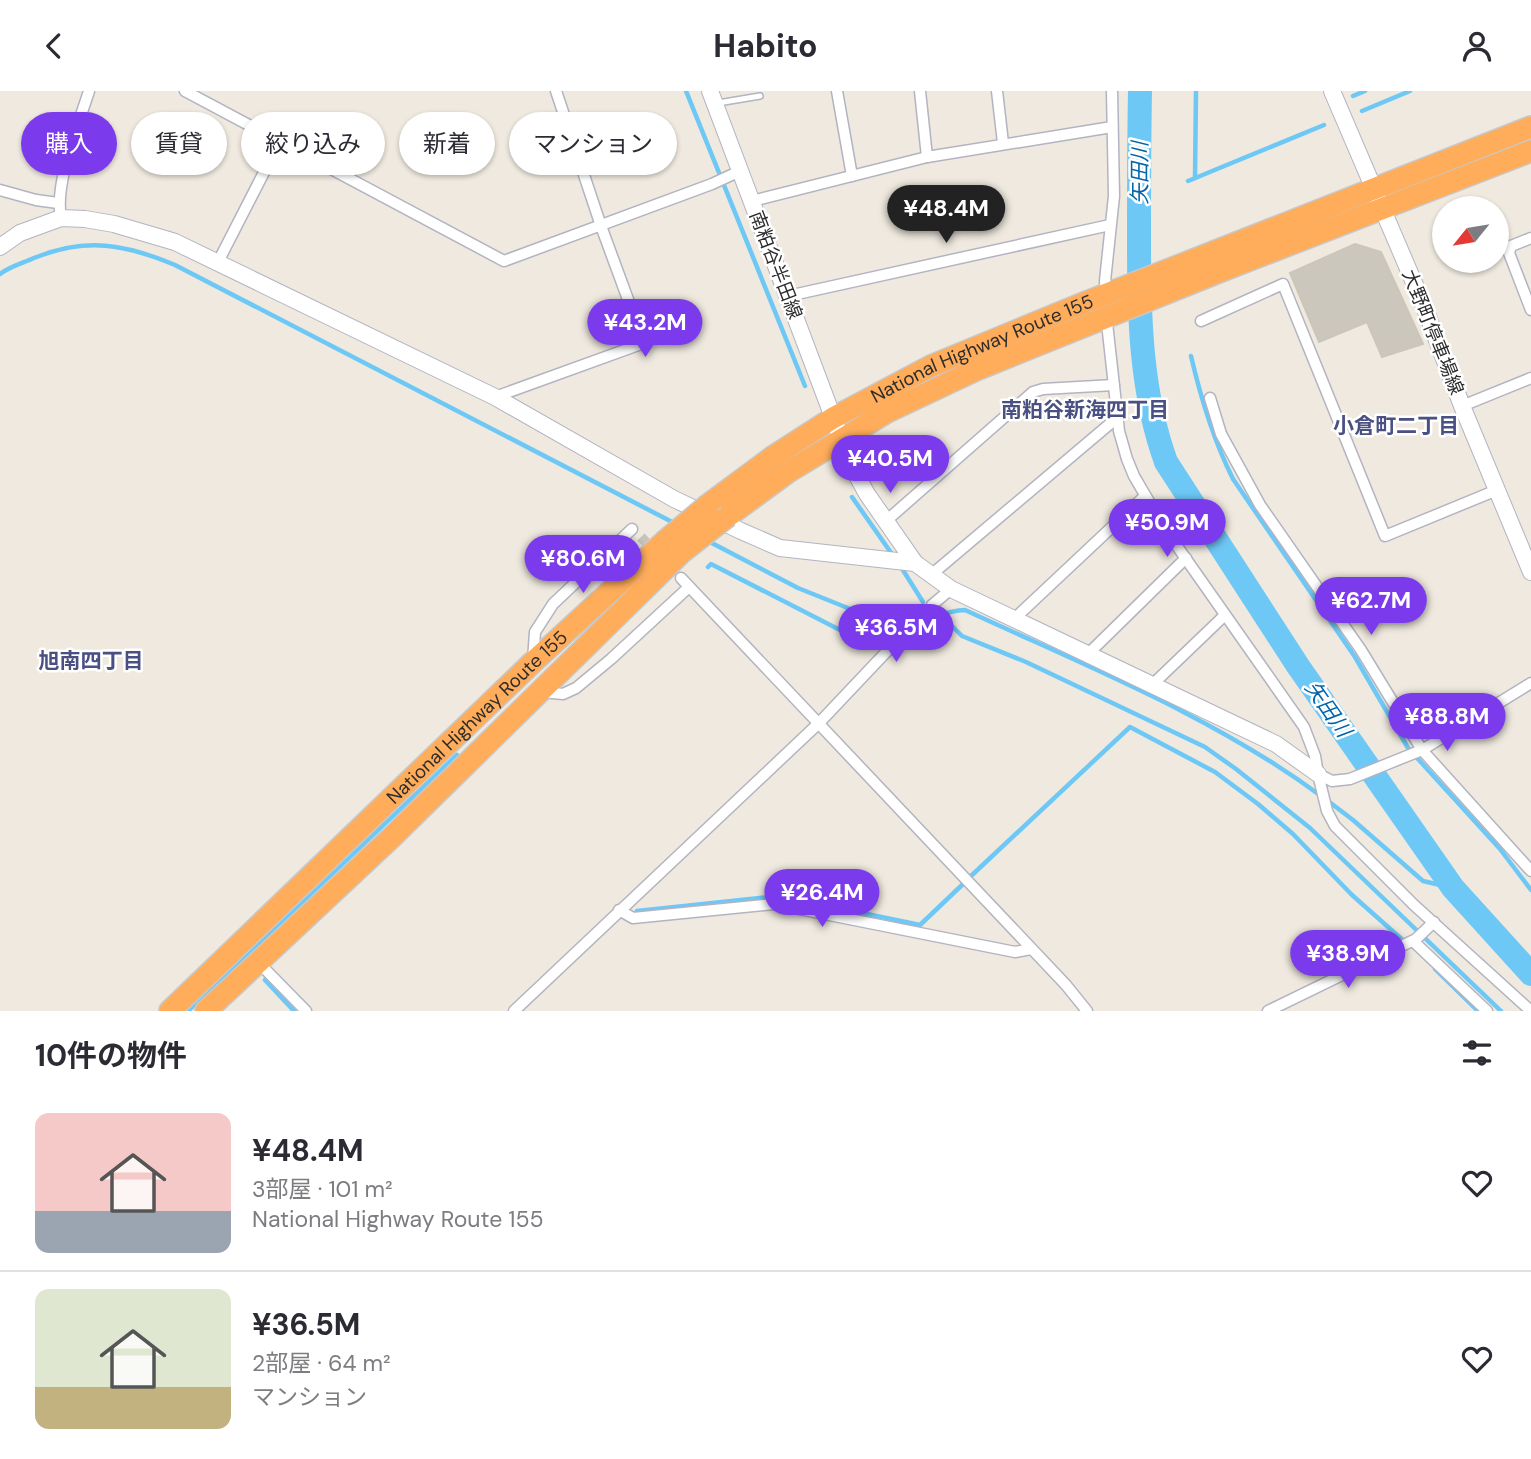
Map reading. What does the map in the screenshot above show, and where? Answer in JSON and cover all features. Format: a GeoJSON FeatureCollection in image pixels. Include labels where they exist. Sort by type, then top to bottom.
{"type":"FeatureCollection","features":[{"type":"Feature","properties":{"kind":"highway","name":"National Highway Route 155"},"geometry":{"type":"LineString","coordinates":[[170,1011],[532,663],[673,547],[728,516],[788,472],[887,412],[1111,304],[1165,271],[1531,127]]}},
{"type":"Feature","properties":{"kind":"highway","name":"National Highway Route 155"},"geometry":{"type":"LineString","coordinates":[[206,1011],[394,836],[542,692],[708,505],[774,456],[833,418],[931,366],[1111,304],[1167,293],[1531,152]]}},
{"type":"Feature","properties":{"kind":"street"},"geometry":{"type":"LineString","coordinates":[[60,211],[63,179],[89,91]]}},
{"type":"Feature","properties":{"kind":"street"},"geometry":{"type":"LineString","coordinates":[[185,91],[241,122]]}},
{"type":"Feature","properties":{"kind":"street"},"geometry":{"type":"LineString","coordinates":[[495,397],[644,342],[601,226],[556,91]]}},
{"type":"Feature","properties":{"kind":"street"},"geometry":{"type":"LineString","coordinates":[[837,91],[852,176]]}},
{"type":"Feature","properties":{"kind":"street"},"geometry":{"type":"LineString","coordinates":[[920,91],[927,157]]}},
{"type":"Feature","properties":{"kind":"street"},"geometry":{"type":"LineString","coordinates":[[997,91],[1003,143]]}},
{"type":"Feature","properties":{"kind":"street"},"geometry":{"type":"LineString","coordinates":[[1112,91],[1114,196],[1110,225],[1114,385],[1119,431],[1127,459],[1145,496],[1304,727],[1315,756],[1327,811],[1335,825],[1431,925],[1531,1011]]}},
{"type":"Feature","properties":{"kind":"street","name":"大野町停車場線"},"geometry":{"type":"LineString","coordinates":[[1332,91],[1424,306],[1531,572]]}},
{"type":"Feature","properties":{"kind":"street","name":"南粕谷半田線"},"geometry":{"type":"LineString","coordinates":[[713,98],[851,465],[915,563]]}},
{"type":"Feature","properties":{"kind":"street"},"geometry":{"type":"LineString","coordinates":[[752,201],[927,157],[1112,127]]}},
{"type":"Feature","properties":{"kind":"street"},"geometry":{"type":"LineString","coordinates":[[340,175],[504,261],[712,184],[740,171]]}},
{"type":"Feature","properties":{"kind":"street"},"geometry":{"type":"LineString","coordinates":[[218,262],[263,175]]}},
{"type":"Feature","properties":{"kind":"street"},"geometry":{"type":"LineString","coordinates":[[0,190],[85,219],[145,231],[175,242],[495,397],[674,499],[780,548],[915,563],[951,589],[1276,744],[1332,781],[1350,779],[1420,750],[1531,683]]}},
{"type":"Feature","properties":{"kind":"street"},"geometry":{"type":"LineString","coordinates":[[0,247],[60,211]]}},
{"type":"Feature","properties":{"kind":"street"},"geometry":{"type":"LineString","coordinates":[[788,296],[1110,225]]}},
{"type":"Feature","properties":{"kind":"street"},"geometry":{"type":"LineString","coordinates":[[1531,238],[1511,246],[1509,253],[1531,310]]}},
{"type":"Feature","properties":{"kind":"street"},"geometry":{"type":"LineString","coordinates":[[1201,321],[1283,284],[1385,536],[1497,490]]}},
{"type":"Feature","properties":{"kind":"street"},"geometry":{"type":"LineString","coordinates":[[1462,406],[1531,378]]}},
{"type":"Feature","properties":{"kind":"street"},"geometry":{"type":"LineString","coordinates":[[886,521],[1033,391],[1114,385]]}},
{"type":"Feature","properties":{"kind":"street"},"geometry":{"type":"LineString","coordinates":[[1210,398],[1221,434],[1260,505],[1361,650],[1420,750],[1531,871]]}},
{"type":"Feature","properties":{"kind":"street"},"geometry":{"type":"LineString","coordinates":[[931,575],[1118,417]]}},
{"type":"Feature","properties":{"kind":"street"},"geometry":{"type":"LineString","coordinates":[[1014,619],[1145,496]]}},
{"type":"Feature","properties":{"kind":"street"},"geometry":{"type":"LineString","coordinates":[[532,663],[535,632],[553,604],[632,529]]}},
{"type":"Feature","properties":{"kind":"street"},"geometry":{"type":"LineString","coordinates":[[1088,654],[1186,558]]}},
{"type":"Feature","properties":{"kind":"street"},"geometry":{"type":"LineString","coordinates":[[542,692],[563,694],[583,683],[685,582],[1066,985],[1087,1011]]}},
{"type":"Feature","properties":{"kind":"street"},"geometry":{"type":"LineString","coordinates":[[514,1011],[818,723],[889,649],[923,634],[932,605],[951,589]]}},
{"type":"Feature","properties":{"kind":"street"},"geometry":{"type":"LineString","coordinates":[[1152,685],[1225,615]]}},
{"type":"Feature","properties":{"kind":"street"},"geometry":{"type":"LineString","coordinates":[[619,910],[633,918],[774,904],[1015,952],[1031,949]]}},
{"type":"Feature","properties":{"kind":"street"},"geometry":{"type":"LineString","coordinates":[[1268,1011],[1415,940],[1431,925]]}},
{"type":"Feature","properties":{"kind":"street"},"geometry":{"type":"LineString","coordinates":[[1415,940],[1487,1011]]}},
{"type":"Feature","properties":{"kind":"street"},"geometry":{"type":"LineString","coordinates":[[258,962],[306,1011]]}},
{"type":"Feature","properties":{"kind":"lane"},"geometry":{"type":"LineString","coordinates":[[713,98],[760,96]]}},
{"type":"Feature","properties":{"kind":"building"},"geometry":{"type":"Polygon","coordinates":[[[1355,244],[1381,252],[1423,344],[1382,357],[1367,322],[1319,342],[1290,273],[1355,244]]]}},
{"type":"Feature","properties":{"kind":"waterway"},"geometry":{"type":"LineString","coordinates":[[686,91],[805,386]]}},
{"type":"Feature","properties":{"kind":"waterway","name":"矢田川"},"geometry":{"type":"LineString","coordinates":[[1140,91],[1141,328],[1151,409],[1166,462],[1298,666],[1453,888],[1531,974]]}},
{"type":"Feature","properties":{"kind":"waterway"},"geometry":{"type":"LineString","coordinates":[[1195,178],[1196,91]]}},
{"type":"Feature","properties":{"kind":"waterway"},"geometry":{"type":"LineString","coordinates":[[1353,96],[1365,91]]}},
{"type":"Feature","properties":{"kind":"waterway"},"geometry":{"type":"LineString","coordinates":[[1362,111],[1410,91]]}},
{"type":"Feature","properties":{"kind":"waterway"},"geometry":{"type":"LineString","coordinates":[[1188,181],[1324,125]]}},
{"type":"Feature","properties":{"kind":"waterway"},"geometry":{"type":"LineString","coordinates":[[0,274],[53,251],[88,245],[122,248],[157,258],[676,524]]}},
{"type":"Feature","properties":{"kind":"waterway"},"geometry":{"type":"LineString","coordinates":[[1191,356],[1208,419],[1233,479],[1355,657],[1408,748],[1500,849],[1531,890]]}},
{"type":"Feature","properties":{"kind":"waterway"},"geometry":{"type":"LineString","coordinates":[[852,497],[894,557]]}},
{"type":"Feature","properties":{"kind":"waterway"},"geometry":{"type":"LineString","coordinates":[[708,541],[798,588],[890,625],[909,625],[965,610],[1193,717],[1280,767],[1321,796]]}},
{"type":"Feature","properties":{"kind":"waterway"},"geometry":{"type":"LineString","coordinates":[[708,567],[711,564],[840,630]]}},
{"type":"Feature","properties":{"kind":"waterway"},"geometry":{"type":"LineString","coordinates":[[901,567],[923,602]]}},
{"type":"Feature","properties":{"kind":"waterway"},"geometry":{"type":"LineString","coordinates":[[952,626],[962,636],[1026,662],[1205,747],[1310,828],[1501,1011]]}},
{"type":"Feature","properties":{"kind":"waterway"},"geometry":{"type":"LineString","coordinates":[[971,876],[1130,727],[1215,772],[1258,804],[1405,942]]}},
{"type":"Feature","properties":{"kind":"waterway"},"geometry":{"type":"LineString","coordinates":[[188,1011],[457,755]]}},
{"type":"Feature","properties":{"kind":"waterway"},"geometry":{"type":"LineString","coordinates":[[1328,801],[1423,881],[1453,888]]}},
{"type":"Feature","properties":{"kind":"waterway"},"geometry":{"type":"LineString","coordinates":[[637,911],[770,897],[795,899],[920,925],[962,885]]}},
{"type":"Feature","properties":{"kind":"waterway"},"geometry":{"type":"LineString","coordinates":[[1435,969],[1478,1011]]}},
{"type":"Feature","properties":{"kind":"waterway"},"geometry":{"type":"LineString","coordinates":[[265,980],[294,1011]]}},
{"type":"Feature","properties":{"kind":"tunnel"},"geometry":{"type":"LineString","coordinates":[[641,537],[656,553]]}},
{"type":"Feature","properties":{"kind":"district","name":"南粕谷新海四丁目"},"geometry":{"type":"Point","coordinates":[1085,410]}},
{"type":"Feature","properties":{"kind":"district","name":"小倉町二丁目"},"geometry":{"type":"Point","coordinates":[1396,426]}},
{"type":"Feature","properties":{"kind":"district","name":"旭南四丁目"},"geometry":{"type":"Point","coordinates":[91,661]}}]}
